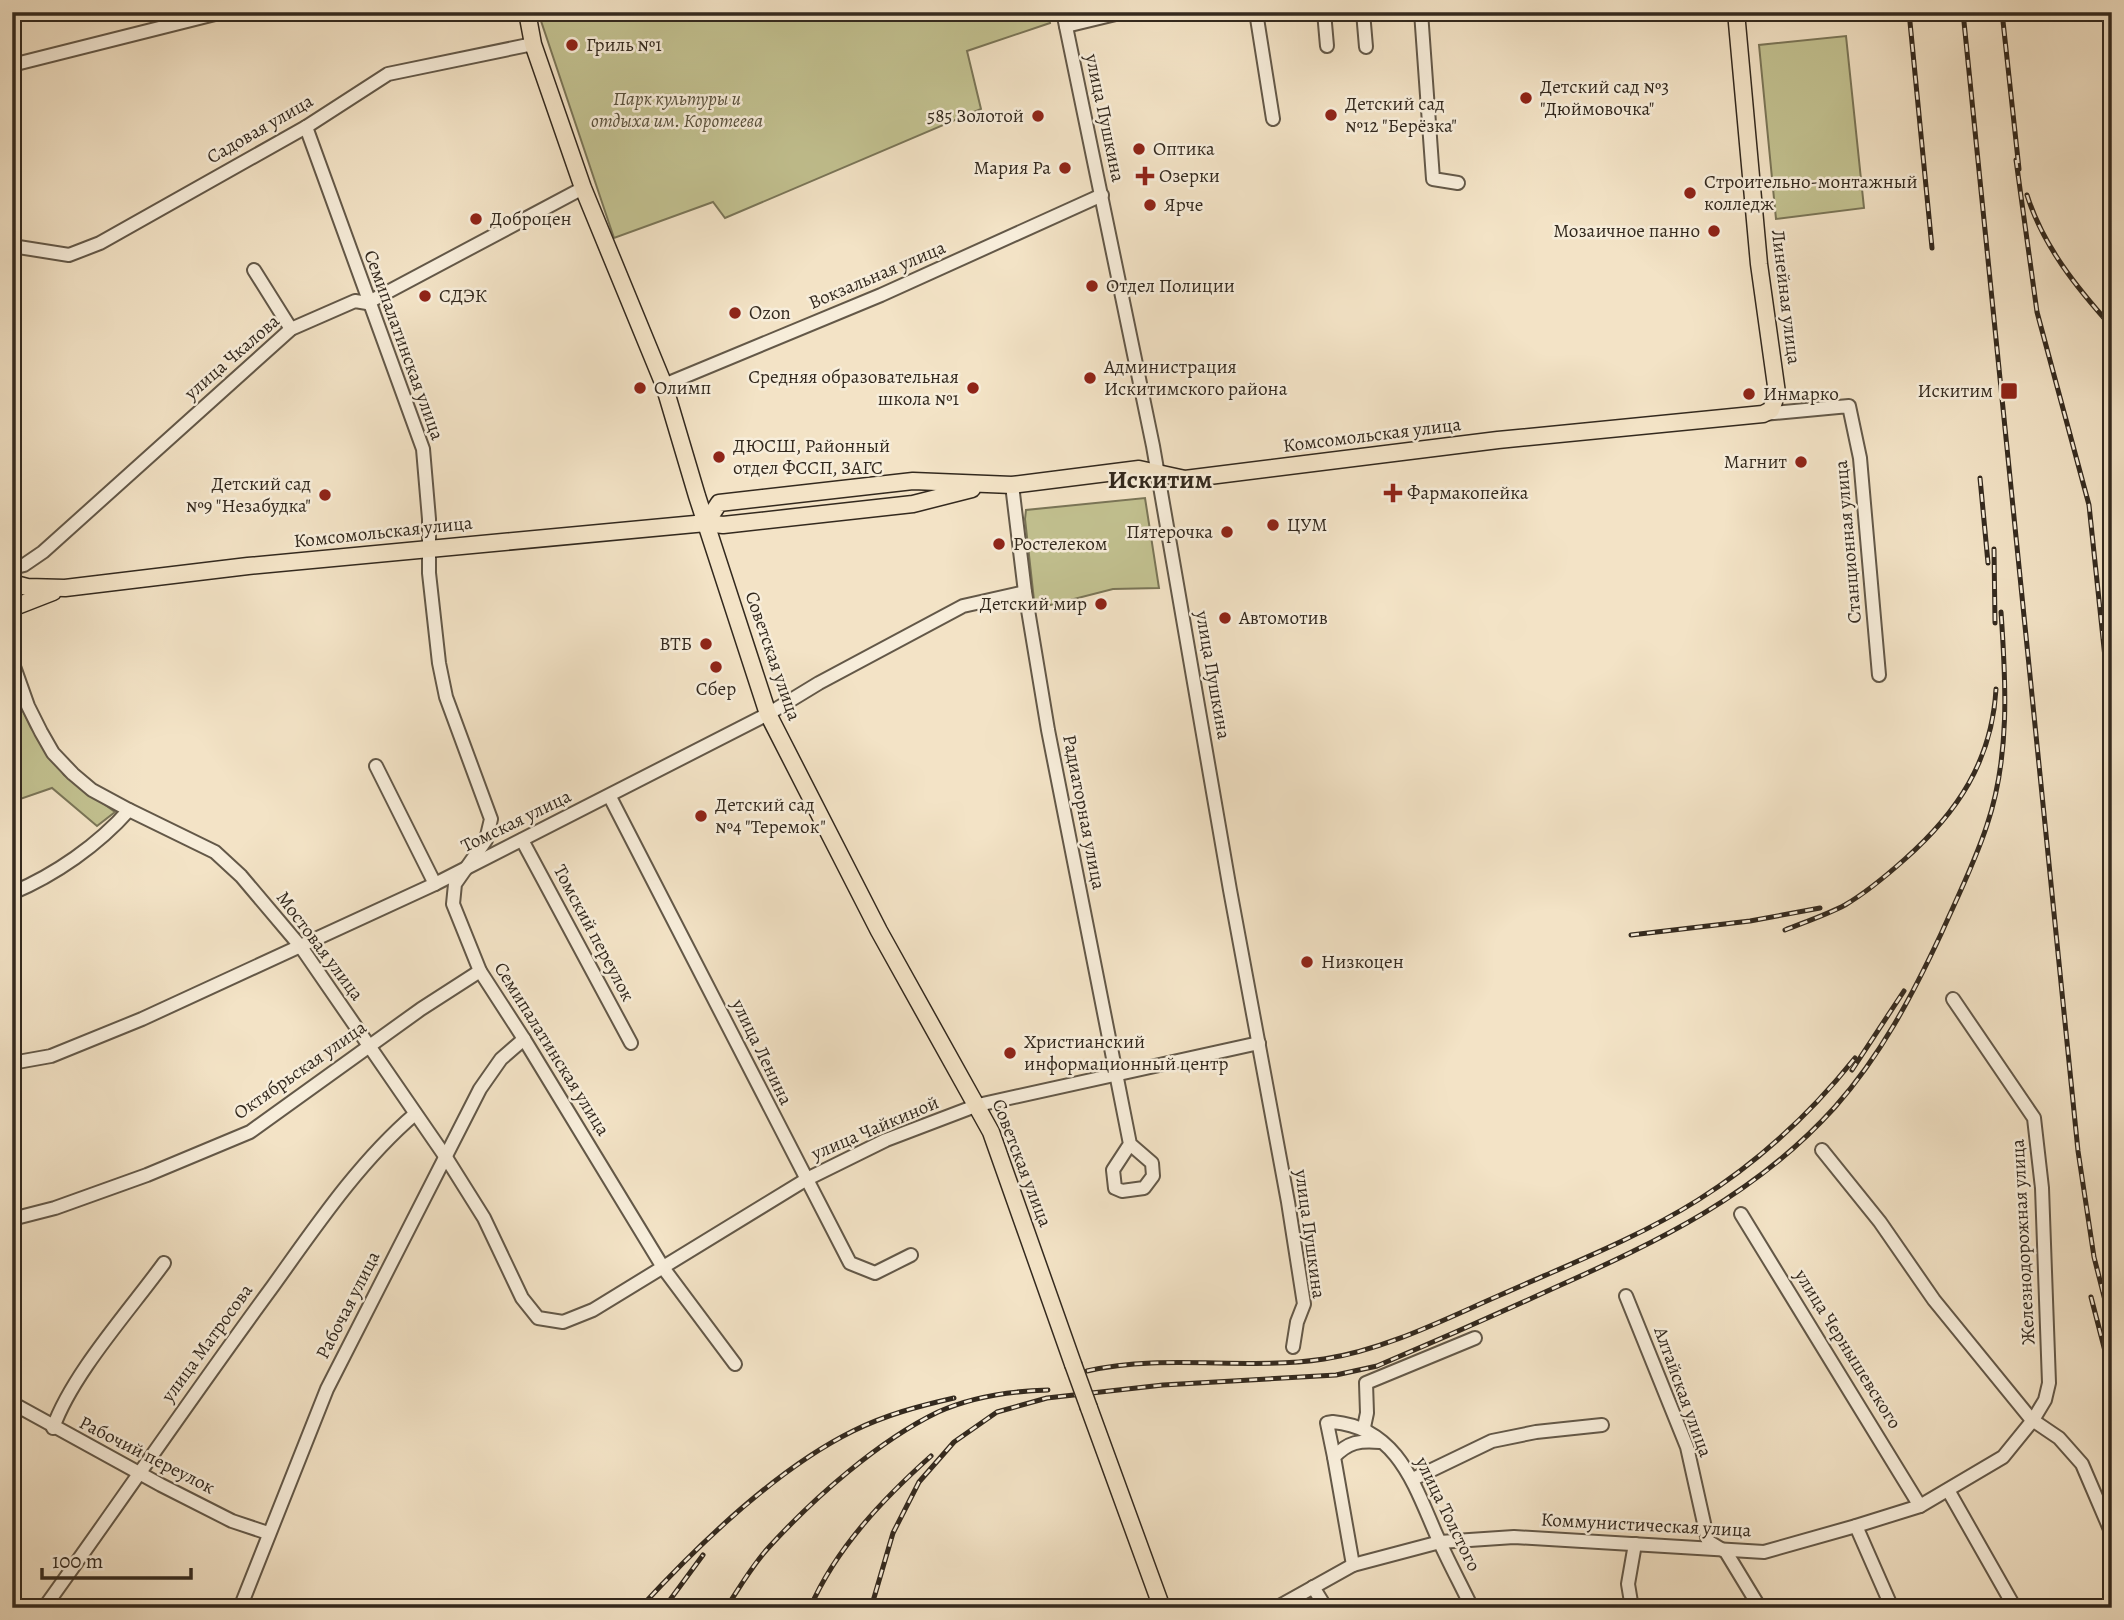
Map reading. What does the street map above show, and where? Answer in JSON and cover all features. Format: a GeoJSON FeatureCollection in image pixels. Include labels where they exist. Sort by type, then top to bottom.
{"type":"FeatureCollection","features":[{"type":"Feature","properties":{"kind":"main road","name":"Советская улица"},"geometry":{"type":"LineString","coordinates":[[527,12],[533,44],[583,188],[664,385],[768,714],[879,931],[991,1132],[1162,1608]]}},
{"type":"Feature","properties":{"kind":"main road","name":"Линейная улица"},"geometry":{"type":"LineString","coordinates":[[1736,12],[1759,264],[1777,393],[1771,410],[1763,414]]}},
{"type":"Feature","properties":{"kind":"main road","name":"Комсомольская улица"},"geometry":{"type":"LineString","coordinates":[[706,523],[719,503],[913,481],[1012,485],[1139,469],[1185,478],[1498,440],[1763,414]]}},
{"type":"Feature","properties":{"kind":"main road","name":"Комсомольская улица"},"geometry":{"type":"LineString","coordinates":[[12,583],[27,587],[65,588],[429,548],[706,523],[723,525],[913,504],[988,485]]}},
{"type":"Feature","properties":{"kind":"main road","name":"Комсомольская улица"},"geometry":{"type":"LineString","coordinates":[[12,608],[65,588]]}},
{"type":"Feature","properties":{"kind":"street"},"geometry":{"type":"LineString","coordinates":[[12,65],[223,12]]}},
{"type":"Feature","properties":{"kind":"street","name":"улица Пушкина"},"geometry":{"type":"LineString","coordinates":[[1063,12],[1158,472],[1304,1304],[1297,1321],[1293,1347]]}},
{"type":"Feature","properties":{"kind":"street"},"geometry":{"type":"LineString","coordinates":[[1066,26],[1124,12]]}},
{"type":"Feature","properties":{"kind":"street"},"geometry":{"type":"LineString","coordinates":[[1256,12],[1273,119]]}},
{"type":"Feature","properties":{"kind":"street"},"geometry":{"type":"LineString","coordinates":[[1324,12],[1327,46]]}},
{"type":"Feature","properties":{"kind":"street"},"geometry":{"type":"LineString","coordinates":[[1363,12],[1366,47]]}},
{"type":"Feature","properties":{"kind":"street"},"geometry":{"type":"LineString","coordinates":[[1422,12],[1433,179],[1458,183]]}},
{"type":"Feature","properties":{"kind":"street","name":"Садовая улица"},"geometry":{"type":"LineString","coordinates":[[12,246],[69,255],[100,243],[306,127],[388,74],[533,44]]}},
{"type":"Feature","properties":{"kind":"street","name":"Семипалатинская улица"},"geometry":{"type":"LineString","coordinates":[[306,127],[367,303],[422,449],[435,635],[446,697],[491,819],[486,840],[455,884],[453,904],[480,971],[664,1269],[735,1364]]}},
{"type":"Feature","properties":{"kind":"street","name":"улица Чкалова"},"geometry":{"type":"LineString","coordinates":[[12,568],[43,552],[291,329],[355,301],[367,303],[583,188]]}},
{"type":"Feature","properties":{"kind":"street","name":"Вокзальная улица"},"geometry":{"type":"LineString","coordinates":[[664,385],[881,295],[1102,195]]}},
{"type":"Feature","properties":{"kind":"street"},"geometry":{"type":"LineString","coordinates":[[254,270],[291,329]]}},
{"type":"Feature","properties":{"kind":"street","name":"Станционная улица"},"geometry":{"type":"LineString","coordinates":[[1763,414],[1849,406],[1860,458],[1879,675]]}},
{"type":"Feature","properties":{"kind":"street","name":"Радиаторная улица"},"geometry":{"type":"LineString","coordinates":[[1012,485],[1025,593],[1114,1074],[1130,1144]]}},
{"type":"Feature","properties":{"kind":"street","name":"Томская улица"},"geometry":{"type":"LineString","coordinates":[[12,1063],[51,1056],[302,947],[610,797],[768,714],[819,683],[963,606],[1025,593]]}},
{"type":"Feature","properties":{"kind":"street","name":"Мостовая улица"},"geometry":{"type":"LineString","coordinates":[[12,661],[28,706],[53,752],[92,790],[215,852],[241,876],[302,947],[447,1159],[484,1218],[522,1298],[538,1318]]}},
{"type":"Feature","properties":{"kind":"street"},"geometry":{"type":"LineString","coordinates":[[376,766],[435,884]]}},
{"type":"Feature","properties":{"kind":"street","name":"улица Ленина"},"geometry":{"type":"LineString","coordinates":[[610,797],[850,1263],[875,1273],[911,1255]]}},
{"type":"Feature","properties":{"kind":"street"},"geometry":{"type":"LineString","coordinates":[[12,893],[43,880],[116,825],[129,810]]}},
{"type":"Feature","properties":{"kind":"street","name":"Томский переулок"},"geometry":{"type":"LineString","coordinates":[[522,840],[631,1043]]}},
{"type":"Feature","properties":{"kind":"street","name":"Октябрьская улица"},"geometry":{"type":"LineString","coordinates":[[12,1219],[55,1208],[147,1175],[250,1132],[369,1046],[480,971]]}},
{"type":"Feature","properties":{"kind":"street","name":"Железнодорожная улица"},"geometry":{"type":"LineString","coordinates":[[1953,999],[2034,1118],[2042,1188],[2049,1383],[2045,1400],[2033,1420]]}},
{"type":"Feature","properties":{"kind":"street","name":"Рабочая улица"},"geometry":{"type":"LineString","coordinates":[[240,1608],[327,1389],[447,1159],[480,1089],[501,1059],[524,1039]]}},
{"type":"Feature","properties":{"kind":"street","name":"улица Чайкиной"},"geometry":{"type":"LineString","coordinates":[[538,1318],[564,1322],[593,1310],[664,1269],[807,1179],[886,1140],[978,1105],[1259,1043]]}},
{"type":"Feature","properties":{"kind":"street","name":"улица Матросова"},"geometry":{"type":"LineString","coordinates":[[44,1608],[141,1473],[169,1428],[323,1217],[388,1137],[415,1114]]}},
{"type":"Feature","properties":{"kind":"street"},"geometry":{"type":"LineString","coordinates":[[1822,1150],[1880,1222],[1934,1300],[2033,1420],[2059,1438],[2082,1464],[2112,1534]]}},
{"type":"Feature","properties":{"kind":"street","name":"улица Чернышевского"},"geometry":{"type":"LineString","coordinates":[[1741,1214],[1920,1506]]}},
{"type":"Feature","properties":{"kind":"street"},"geometry":{"type":"LineString","coordinates":[[52,1428],[90,1364],[164,1262]]}},
{"type":"Feature","properties":{"kind":"street","name":"Алтайская улица"},"geometry":{"type":"LineString","coordinates":[[1626,1296],[1687,1447],[1708,1541],[1726,1552],[1760,1608]]}},
{"type":"Feature","properties":{"kind":"street"},"geometry":{"type":"LineString","coordinates":[[1366,1431],[1366,1383],[1475,1338]]}},
{"type":"Feature","properties":{"kind":"street","name":"Рабочий переулок"},"geometry":{"type":"LineString","coordinates":[[12,1403],[52,1428],[232,1521],[268,1533]]}},
{"type":"Feature","properties":{"kind":"street","name":"Коммунистическая улица"},"geometry":{"type":"LineString","coordinates":[[1276,1608],[1353,1565],[1440,1542],[1514,1537],[1726,1552],[1763,1552],[1920,1506],[2003,1457],[2033,1420]]}},
{"type":"Feature","properties":{"kind":"street","name":"улица Толстого"},"geometry":{"type":"LineString","coordinates":[[1334,1457],[1327,1423],[1350,1424],[1366,1431],[1396,1453],[1413,1479],[1472,1608]]}},
{"type":"Feature","properties":{"kind":"street"},"geometry":{"type":"LineString","coordinates":[[1413,1479],[1492,1441],[1536,1432],[1602,1425]]}},
{"type":"Feature","properties":{"kind":"street"},"geometry":{"type":"LineString","coordinates":[[1353,1565],[1334,1457],[1343,1447],[1361,1440],[1383,1442]]}},
{"type":"Feature","properties":{"kind":"street"},"geometry":{"type":"LineString","coordinates":[[1948,1490],[2015,1608]]}},
{"type":"Feature","properties":{"kind":"street"},"geometry":{"type":"LineString","coordinates":[[1856,1526],[1892,1608]]}},
{"type":"Feature","properties":{"kind":"street"},"geometry":{"type":"LineString","coordinates":[[1632,1608],[1628,1584],[1634,1545]]}},
{"type":"Feature","properties":{"kind":"street"},"geometry":{"type":"LineString","coordinates":[[1313,1587],[1326,1608]]}},
{"type":"Feature","properties":{"kind":"green space","name":"Парк культуры и отдыха им. Коротеева"},"geometry":{"type":"Polygon","coordinates":[[[538,12],[1048,12],[1050,23],[967,51],[981,109],[725,218],[713,202],[614,238],[538,12]]]}},
{"type":"Feature","properties":{"kind":"green space"},"geometry":{"type":"Polygon","coordinates":[[[1846,36],[1864,208],[1776,219],[1759,45],[1846,36]]]}},
{"type":"Feature","properties":{"kind":"green space"},"geometry":{"type":"Polygon","coordinates":[[[1145,498],[1159,588],[1113,589],[1035,609],[1026,510],[1145,498]]]}},
{"type":"Feature","properties":{"kind":"green space"},"geometry":{"type":"Polygon","coordinates":[[[12,688],[31,728],[64,775],[115,812],[97,826],[52,788],[17,800],[12,807],[12,688]]]}},
{"type":"Feature","properties":{"kind":"railway"},"geometry":{"type":"LineString","coordinates":[[1909,12],[1932,248]]}},
{"type":"Feature","properties":{"kind":"railway"},"geometry":{"type":"LineString","coordinates":[[1963,12],[2078,1151],[2094,1257],[2112,1328]]}},
{"type":"Feature","properties":{"kind":"railway"},"geometry":{"type":"LineString","coordinates":[[2002,12],[2019,169]]}},
{"type":"Feature","properties":{"kind":"railway"},"geometry":{"type":"LineString","coordinates":[[2016,160],[2037,312],[2089,505],[2112,724]]}},
{"type":"Feature","properties":{"kind":"railway"},"geometry":{"type":"LineString","coordinates":[[2027,195],[2042,232],[2062,266],[2112,327]]}},
{"type":"Feature","properties":{"kind":"railway"},"geometry":{"type":"LineString","coordinates":[[1980,478],[1988,563]]}},
{"type":"Feature","properties":{"kind":"railway"},"geometry":{"type":"LineString","coordinates":[[1994,549],[1995,623]]}},
{"type":"Feature","properties":{"kind":"railway"},"geometry":{"type":"LineString","coordinates":[[871,1608],[893,1533],[919,1482],[954,1442],[997,1412],[1047,1398],[1163,1385],[1336,1375],[1377,1366],[1488,1318],[1668,1233],[1739,1191],[1805,1138],[1852,1087],[1881,1046],[1919,980],[1966,880],[1982,839],[2000,773],[2003,746],[2005,693],[2001,612]]}},
{"type":"Feature","properties":{"kind":"railway"},"geometry":{"type":"LineString","coordinates":[[1785,930],[1838,909],[1861,895],[1905,859],[1941,823],[1956,804],[1979,762],[1993,715],[1996,689]]}},
{"type":"Feature","properties":{"kind":"railway"},"geometry":{"type":"LineString","coordinates":[[1631,935],[1750,921],[1820,908]]}},
{"type":"Feature","properties":{"kind":"railway"},"geometry":{"type":"LineString","coordinates":[[1852,1070],[1904,991]]}},
{"type":"Feature","properties":{"kind":"railway"},"geometry":{"type":"LineString","coordinates":[[1087,1371],[1146,1363],[1265,1363],[1324,1359],[1369,1349],[1413,1333],[1625,1240],[1698,1200],[1720,1186],[1782,1136],[1855,1058]]}},
{"type":"Feature","properties":{"kind":"railway"},"geometry":{"type":"LineString","coordinates":[[2091,1297],[2112,1378]]}},
{"type":"Feature","properties":{"kind":"railway"},"geometry":{"type":"LineString","coordinates":[[726,1608],[758,1560],[787,1528],[848,1472],[893,1438],[938,1412],[964,1402],[1006,1393],[1048,1390]]}},
{"type":"Feature","properties":{"kind":"railway"},"geometry":{"type":"LineString","coordinates":[[640,1608],[740,1510],[796,1466],[865,1425],[954,1398]]}},
{"type":"Feature","properties":{"kind":"railway"},"geometry":{"type":"LineString","coordinates":[[810,1608],[833,1565],[862,1526],[931,1456]]}},
{"type":"Feature","properties":{"kind":"railway"},"geometry":{"type":"LineString","coordinates":[[664,1608],[703,1555]]}},
{"type":"Feature","properties":{"kind":"place","name":"Гриль №1"},"geometry":{"type":"Point","coordinates":[572,45]}},
{"type":"Feature","properties":{"kind":"place","name":"Детский сад №3 \"Дюймовочка\""},"geometry":{"type":"Point","coordinates":[1526,98]}},
{"type":"Feature","properties":{"kind":"place","name":"Детский сад №12 \"Берёзка\""},"geometry":{"type":"Point","coordinates":[1331,115]}},
{"type":"Feature","properties":{"kind":"place","name":"585 Золотой"},"geometry":{"type":"Point","coordinates":[1038,116]}},
{"type":"Feature","properties":{"kind":"place","name":"Оптика"},"geometry":{"type":"Point","coordinates":[1139,149]}},
{"type":"Feature","properties":{"kind":"place","name":"Мария Ра"},"geometry":{"type":"Point","coordinates":[1065,168]}},
{"type":"Feature","properties":{"kind":"place","name":"Озерки"},"geometry":{"type":"Point","coordinates":[1145,176]}},
{"type":"Feature","properties":{"kind":"place","name":"Строительно-монтажный колледж"},"geometry":{"type":"Point","coordinates":[1690,193]}},
{"type":"Feature","properties":{"kind":"place","name":"Ярче"},"geometry":{"type":"Point","coordinates":[1150,205]}},
{"type":"Feature","properties":{"kind":"place","name":"Доброцен"},"geometry":{"type":"Point","coordinates":[476,219]}},
{"type":"Feature","properties":{"kind":"place","name":"Мозаичное панно"},"geometry":{"type":"Point","coordinates":[1714,231]}},
{"type":"Feature","properties":{"kind":"place","name":"Отдел Полиции"},"geometry":{"type":"Point","coordinates":[1092,286]}},
{"type":"Feature","properties":{"kind":"place","name":"СДЭК"},"geometry":{"type":"Point","coordinates":[425,296]}},
{"type":"Feature","properties":{"kind":"place","name":"Ozon"},"geometry":{"type":"Point","coordinates":[735,313]}},
{"type":"Feature","properties":{"kind":"place","name":"Администрация Искитимского района"},"geometry":{"type":"Point","coordinates":[1090,378]}},
{"type":"Feature","properties":{"kind":"place","name":"Олимп"},"geometry":{"type":"Point","coordinates":[640,388]}},
{"type":"Feature","properties":{"kind":"place","name":"Средняя образовательная школа №1"},"geometry":{"type":"Point","coordinates":[973,388]}},
{"type":"Feature","properties":{"kind":"place","name":"Искитим"},"geometry":{"type":"Point","coordinates":[2009,391]}},
{"type":"Feature","properties":{"kind":"place","name":"Инмарко"},"geometry":{"type":"Point","coordinates":[1749,394]}},
{"type":"Feature","properties":{"kind":"place","name":"ДЮСШ, Районный отдел ФССП, ЗАГС"},"geometry":{"type":"Point","coordinates":[719,457]}},
{"type":"Feature","properties":{"kind":"place","name":"Магнит"},"geometry":{"type":"Point","coordinates":[1801,462]}},
{"type":"Feature","properties":{"kind":"place","name":"Фармакопейка"},"geometry":{"type":"Point","coordinates":[1393,493]}},
{"type":"Feature","properties":{"kind":"place","name":"Детский сад №9 \"Незабудка\""},"geometry":{"type":"Point","coordinates":[325,495]}},
{"type":"Feature","properties":{"kind":"place","name":"ЦУМ"},"geometry":{"type":"Point","coordinates":[1273,525]}},
{"type":"Feature","properties":{"kind":"place","name":"Пятерочка"},"geometry":{"type":"Point","coordinates":[1227,532]}},
{"type":"Feature","properties":{"kind":"place","name":"Ростелеком"},"geometry":{"type":"Point","coordinates":[999,544]}},
{"type":"Feature","properties":{"kind":"place","name":"Детский мир"},"geometry":{"type":"Point","coordinates":[1101,604]}},
{"type":"Feature","properties":{"kind":"place","name":"Автомотив"},"geometry":{"type":"Point","coordinates":[1225,618]}},
{"type":"Feature","properties":{"kind":"place","name":"ВТБ"},"geometry":{"type":"Point","coordinates":[706,644]}},
{"type":"Feature","properties":{"kind":"place","name":"Сбер"},"geometry":{"type":"Point","coordinates":[716,667]}},
{"type":"Feature","properties":{"kind":"place","name":"Детский сад №4 \"Теремок\""},"geometry":{"type":"Point","coordinates":[701,816]}},
{"type":"Feature","properties":{"kind":"place","name":"Низкоцен"},"geometry":{"type":"Point","coordinates":[1307,962]}},
{"type":"Feature","properties":{"kind":"place","name":"Христианский информационный центр"},"geometry":{"type":"Point","coordinates":[1010,1053]}},
{"type":"Feature","properties":{"kind":"district","name":"Искитим"},"geometry":{"type":"Point","coordinates":[1160,479]}}]}
